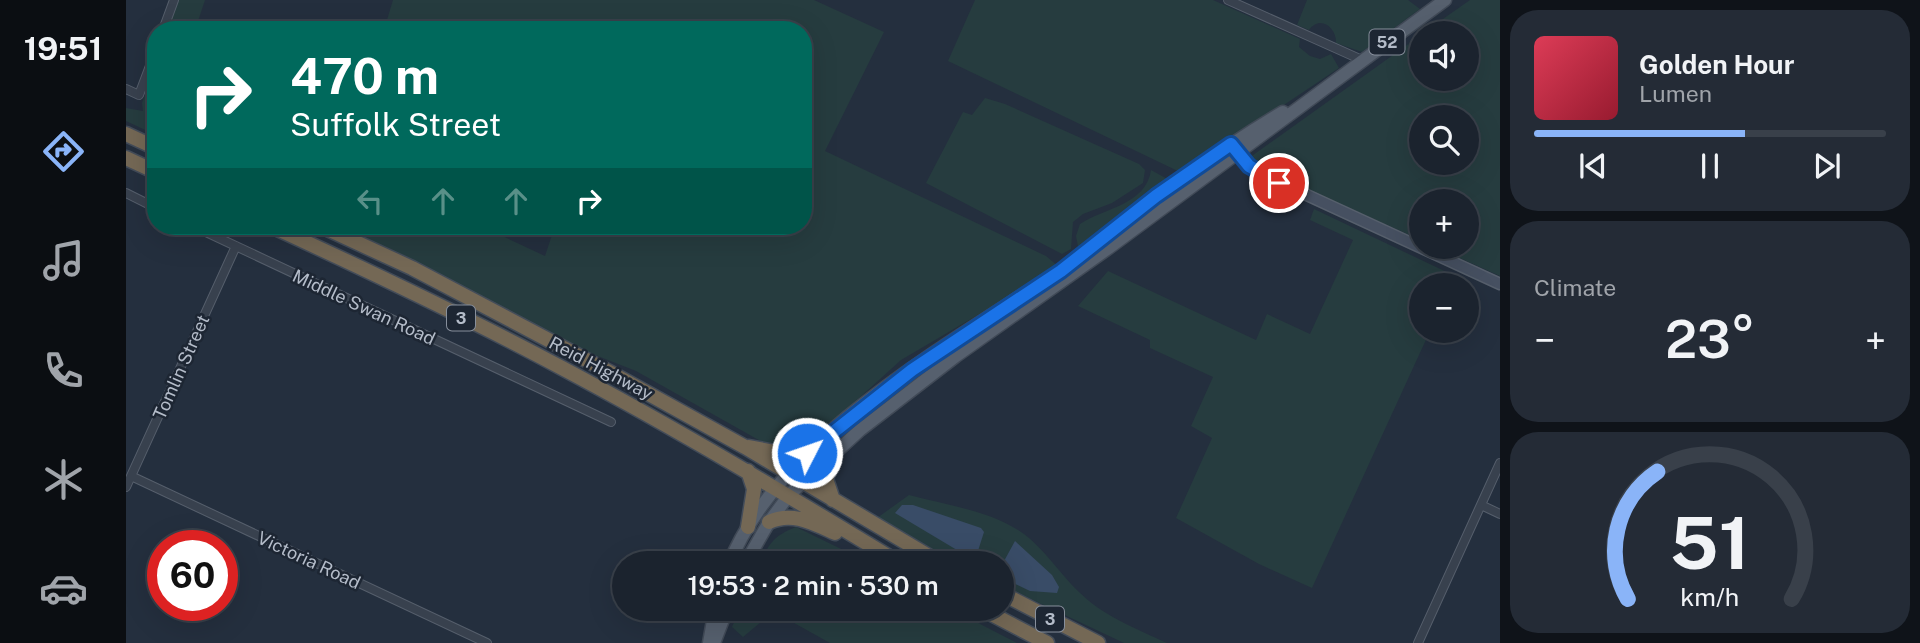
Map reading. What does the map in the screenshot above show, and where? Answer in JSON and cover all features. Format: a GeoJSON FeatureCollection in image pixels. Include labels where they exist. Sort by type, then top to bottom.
{"type":"FeatureCollection","features":[{"type":"Feature","properties":{"kind":"highway"},"geometry":{"type":"LineString","coordinates":[[126,134],[147,144]]}},
{"type":"Feature","properties":{"kind":"highway"},"geometry":{"type":"LineString","coordinates":[[126,158],[147,168]]}},
{"type":"Feature","properties":{"kind":"highway","name":"Reid Highway"},"geometry":{"type":"LineString","coordinates":[[291,235],[400,285],[559,366],[748,471],[879,551]]}},
{"type":"Feature","properties":{"kind":"highway","name":"Reid Highway"},"geometry":{"type":"LineString","coordinates":[[340,235],[412,268],[744,447],[920,551]]}},
{"type":"Feature","properties":{"kind":"highway"},"geometry":{"type":"LineString","coordinates":[[744,447],[790,455],[807,453]]}},
{"type":"Feature","properties":{"kind":"highway"},"geometry":{"type":"LineString","coordinates":[[833,500],[826,479],[835,452]]}},
{"type":"Feature","properties":{"kind":"highway"},"geometry":{"type":"LineString","coordinates":[[748,471],[754,489],[748,527]]}},
{"type":"Feature","properties":{"kind":"highway"},"geometry":{"type":"LineString","coordinates":[[769,522],[779,517],[794,517],[834,533],[853,535]]}},
{"type":"Feature","properties":{"kind":"highway","name":"3"},"geometry":{"type":"LineString","coordinates":[[1014,600],[1098,643]]}},
{"type":"Feature","properties":{"kind":"highway","name":"3"},"geometry":{"type":"LineString","coordinates":[[1005,621],[1047,643]]}},
{"type":"Feature","properties":{"kind":"main road","name":"52"},"geometry":{"type":"LineString","coordinates":[[736,551],[748,527],[782,492],[802,482],[835,452],[956,356],[1234,149],[1445,0]]}},
{"type":"Feature","properties":{"kind":"main road","name":"52"},"geometry":{"type":"LineString","coordinates":[[752,551],[769,522],[789,474],[807,453],[912,370],[1061,271],[1156,196],[1234,149]]}},
{"type":"Feature","properties":{"kind":"main road"},"geometry":{"type":"LineString","coordinates":[[709,643],[713,621]]}},
{"type":"Feature","properties":{"kind":"main road"},"geometry":{"type":"LineString","coordinates":[[714,643],[722,621]]}},
{"type":"Feature","properties":{"kind":"street"},"geometry":{"type":"LineString","coordinates":[[166,21],[174,0]]}},
{"type":"Feature","properties":{"kind":"street"},"geometry":{"type":"LineString","coordinates":[[1228,0],[1362,60]]}},
{"type":"Feature","properties":{"kind":"street"},"geometry":{"type":"LineString","coordinates":[[126,89],[139,95],[147,74]]}},
{"type":"Feature","properties":{"kind":"street"},"geometry":{"type":"LineString","coordinates":[[1234,149],[1259,173],[1500,284]]}},
{"type":"Feature","properties":{"kind":"street"},"geometry":{"type":"LineString","coordinates":[[126,193],[147,204]]}},
{"type":"Feature","properties":{"kind":"street","name":"Middle Swan Road"},"geometry":{"type":"LineString","coordinates":[[212,235],[611,422]]}},
{"type":"Feature","properties":{"kind":"street","name":"Tomlin Street"},"geometry":{"type":"LineString","coordinates":[[126,487],[236,246]]}},
{"type":"Feature","properties":{"kind":"street"},"geometry":{"type":"LineString","coordinates":[[1418,643],[1500,463]]}},
{"type":"Feature","properties":{"kind":"street","name":"Victoria Road"},"geometry":{"type":"LineString","coordinates":[[131,477],[487,643]]}},
{"type":"Feature","properties":{"kind":"street"},"geometry":{"type":"LineString","coordinates":[[1481,505],[1500,514]]}},
{"type":"Feature","properties":{"kind":"green space"},"geometry":{"type":"Polygon","coordinates":[[[178,0],[205,0],[198,21],[171,21],[178,0]]]}},
{"type":"Feature","properties":{"kind":"green space"},"geometry":{"type":"Polygon","coordinates":[[[393,0],[814,0],[884,32],[825,151],[1046,256],[1059,267],[901,360],[805,447],[796,450],[771,447],[636,371],[590,353],[446,278],[354,235],[500,235],[545,256],[552,235],[812,235],[812,21],[387,21],[393,0]]]}},
{"type":"Feature","properties":{"kind":"green space"},"geometry":{"type":"Polygon","coordinates":[[[975,0],[1213,0],[1300,39],[1299,47],[1310,56],[1320,59],[1331,54],[1339,68],[1182,173],[948,61],[975,0]]]}},
{"type":"Feature","properties":{"kind":"green space"},"geometry":{"type":"Polygon","coordinates":[[[1307,0],[1408,0],[1420,9],[1362,52],[1336,43],[1334,32],[1323,23],[1313,25],[1309,30],[1297,25],[1307,0]]]}},
{"type":"Feature","properties":{"kind":"green space"},"geometry":{"type":"Polygon","coordinates":[[[1470,0],[1500,0],[1500,276],[1462,259],[1479,259],[1479,189],[1409,189],[1409,235],[1272,174],[1249,158],[1409,44],[1409,91],[1479,91],[1479,21],[1440,21],[1470,0]]]}},
{"type":"Feature","properties":{"kind":"green space"},"geometry":{"type":"Polygon","coordinates":[[[147,89],[147,131],[126,121],[126,108],[143,111],[142,103],[147,89]]]}},
{"type":"Feature","properties":{"kind":"green space"},"geometry":{"type":"Polygon","coordinates":[[[985,98],[1005,104],[1139,164],[1145,170],[1143,183],[1112,203],[1083,214],[1073,222],[1071,249],[1062,254],[926,183],[963,112],[972,115],[985,98]]]}},
{"type":"Feature","properties":{"kind":"green space"},"geometry":{"type":"Polygon","coordinates":[[[1151,170],[1171,181],[1093,240],[1081,248],[1078,246],[1076,236],[1080,224],[1133,198],[1147,182],[1151,170]]]}},
{"type":"Feature","properties":{"kind":"green space"},"geometry":{"type":"Polygon","coordinates":[[[1314,209],[1409,254],[1409,259],[1419,259],[1449,273],[1409,273],[1409,343],[1424,343],[1312,588],[1259,564],[1176,518],[1212,438],[1191,426],[1213,377],[1150,348],[1150,340],[1078,306],[1108,271],[1256,340],[1267,314],[1310,334],[1353,240],[1310,220],[1314,209]]]}},
{"type":"Feature","properties":{"kind":"green space"},"geometry":{"type":"Polygon","coordinates":[[[909,495],[999,520],[1031,540],[1088,601],[1121,621],[1167,643],[1124,643],[1014,591],[1014,551],[936,551],[877,518],[909,495]]]}},
{"type":"Feature","properties":{"kind":"green space"},"geometry":{"type":"Polygon","coordinates":[[[796,527],[845,551],[766,551],[773,540],[796,527]]]}},
{"type":"Feature","properties":{"kind":"green space"},"geometry":{"type":"Polygon","coordinates":[[[735,621],[762,621],[743,637],[732,627],[735,621]]]}},
{"type":"Feature","properties":{"kind":"green space"},"geometry":{"type":"Polygon","coordinates":[[[791,621],[974,621],[1017,643],[830,643],[791,621]]]}},
{"type":"Feature","properties":{"kind":"water"},"geometry":{"type":"Polygon","coordinates":[[[902,505],[913,505],[981,528],[984,532],[978,551],[959,551],[895,513],[902,505]]]}},
{"type":"Feature","properties":{"kind":"water"},"geometry":{"type":"Polygon","coordinates":[[[1015,541],[1052,575],[1059,587],[1057,593],[1030,591],[1014,583],[1014,551],[1010,551],[1015,541]]]}},
{"type":"Feature","properties":{"kind":"route"},"geometry":{"type":"LineString","coordinates":[[807,453],[912,370],[981,321],[1061,271],[1156,196],[1231,144],[1249,166],[1279,183]]}}]}
